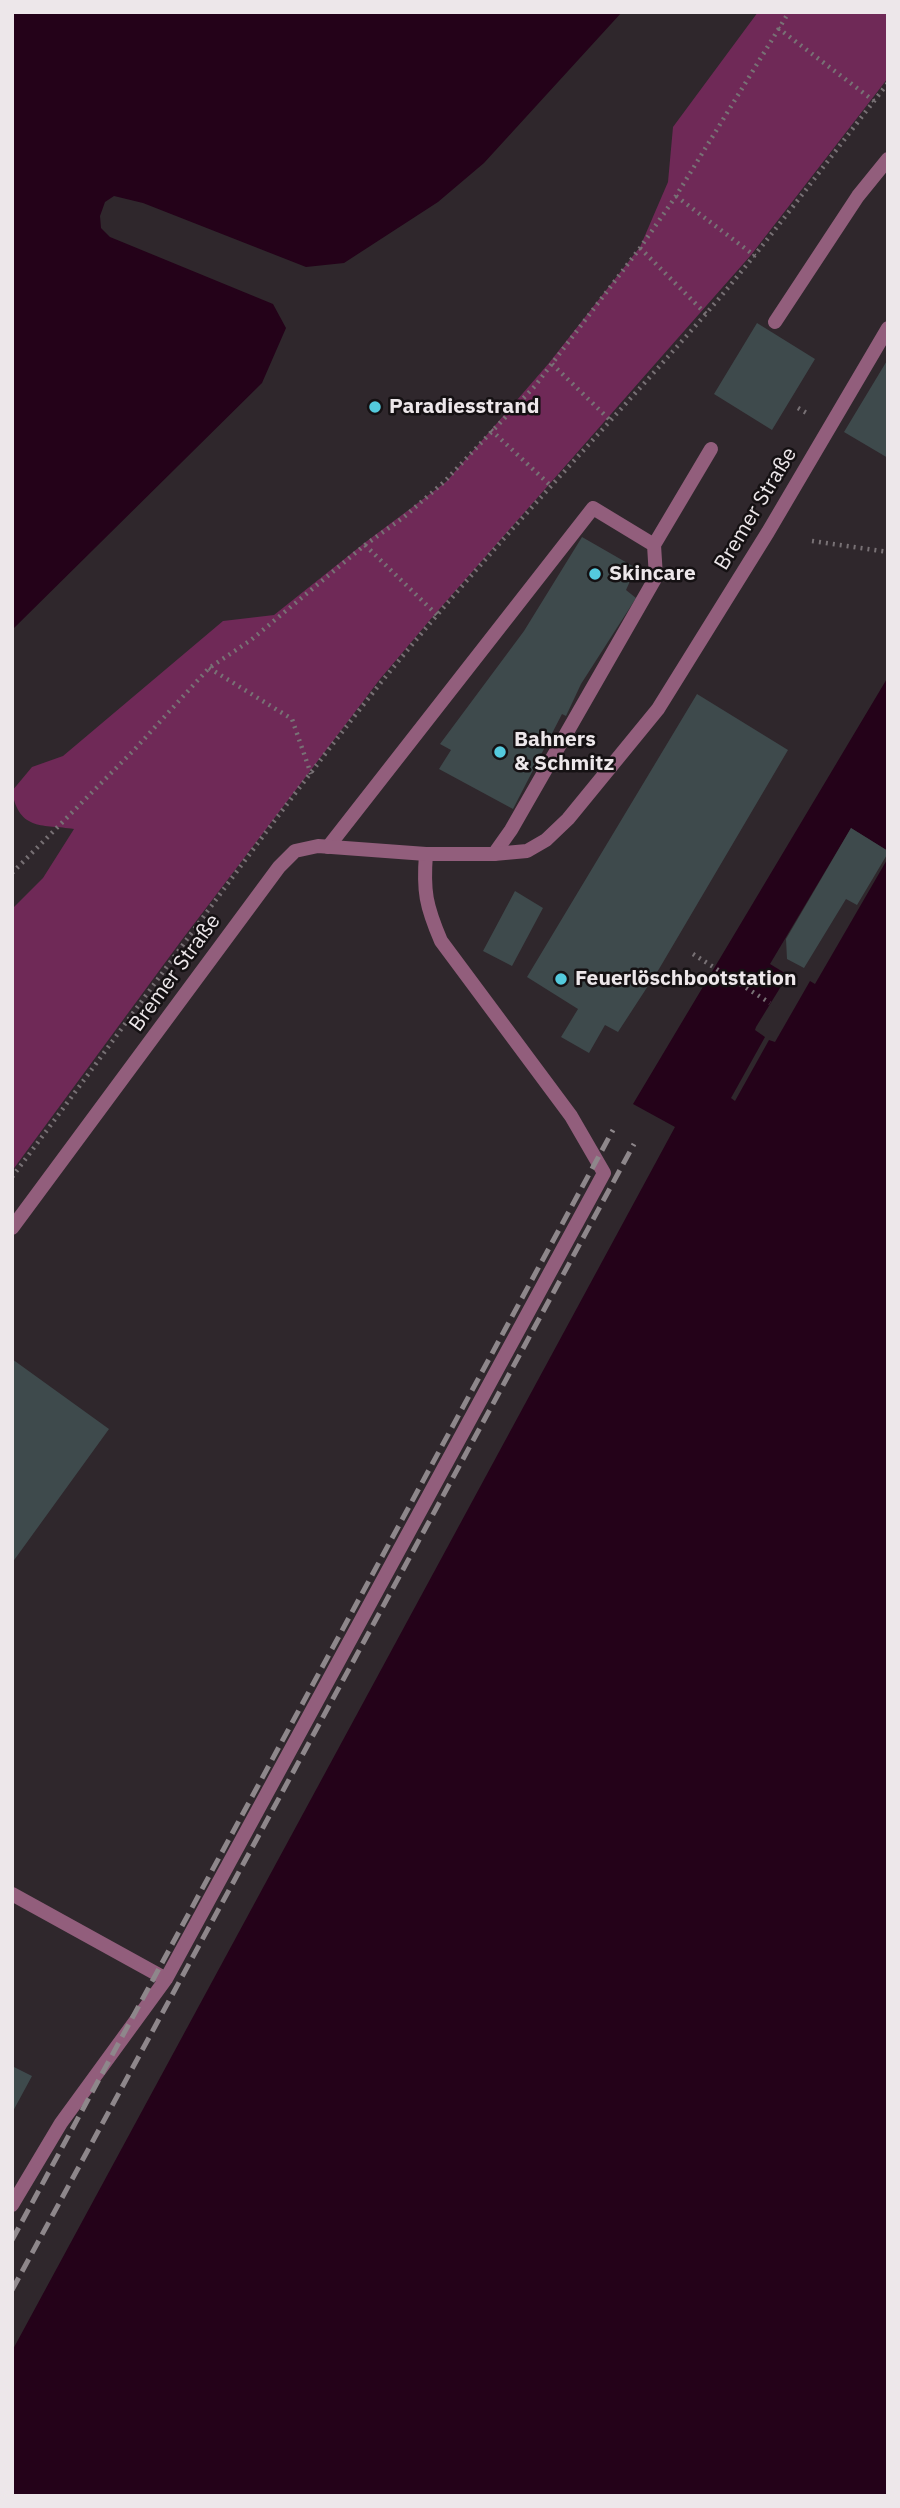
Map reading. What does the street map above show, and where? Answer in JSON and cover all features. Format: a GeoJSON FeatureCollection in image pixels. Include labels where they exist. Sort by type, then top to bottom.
{"type":"FeatureCollection","features":[{"type":"Feature","properties":{"kind":"street"},"geometry":{"type":"LineString","coordinates":[[775,321],[858,196],[888,159]]}},
{"type":"Feature","properties":{"kind":"street","name":"Bremer Straße"},"geometry":{"type":"LineString","coordinates":[[12,1228],[279,867],[295,851],[318,846],[494,855],[527,850],[546,840],[568,819],[658,709],[768,532],[888,328]]}},
{"type":"Feature","properties":{"kind":"street"},"geometry":{"type":"LineString","coordinates":[[494,855],[511,830],[656,577],[654,545],[711,449]]}},
{"type":"Feature","properties":{"kind":"street"},"geometry":{"type":"LineString","coordinates":[[328,847],[593,508],[654,545]]}},
{"type":"Feature","properties":{"kind":"street"},"geometry":{"type":"LineString","coordinates":[[12,2205],[61,2123],[166,1979],[604,1173],[571,1116],[441,941],[427,908],[424,879],[426,853]]}},
{"type":"Feature","properties":{"kind":"street"},"geometry":{"type":"LineString","coordinates":[[12,1895],[166,1979]]}},
{"type":"Feature","properties":{"kind":"path"},"geometry":{"type":"LineString","coordinates":[[12,873],[135,750],[209,668],[251,640],[365,545],[404,517],[444,482],[535,386],[676,196],[789,12]]}},
{"type":"Feature","properties":{"kind":"path"},"geometry":{"type":"LineString","coordinates":[[778,29],[874,101]]}},
{"type":"Feature","properties":{"kind":"path"},"geometry":{"type":"LineString","coordinates":[[12,1177],[183,943],[311,774],[437,615],[706,314],[755,256],[888,83]]}},
{"type":"Feature","properties":{"kind":"path"},"geometry":{"type":"LineString","coordinates":[[676,196],[755,256]]}},
{"type":"Feature","properties":{"kind":"path"},"geometry":{"type":"LineString","coordinates":[[640,247],[706,314]]}},
{"type":"Feature","properties":{"kind":"path"},"geometry":{"type":"LineString","coordinates":[[552,364],[611,421]]}},
{"type":"Feature","properties":{"kind":"path"},"geometry":{"type":"LineString","coordinates":[[491,430],[551,486]]}},
{"type":"Feature","properties":{"kind":"path"},"geometry":{"type":"LineString","coordinates":[[812,541],[888,552]]}},
{"type":"Feature","properties":{"kind":"path"},"geometry":{"type":"LineString","coordinates":[[365,545],[437,615]]}},
{"type":"Feature","properties":{"kind":"path"},"geometry":{"type":"LineString","coordinates":[[209,668],[292,719],[311,774]]}},
{"type":"Feature","properties":{"kind":"path"},"geometry":{"type":"LineString","coordinates":[[693,954],[770,1003]]}},
{"type":"Feature","properties":{"kind":"shaded area"},"geometry":{"type":"Polygon","coordinates":[[[12,12],[622,12],[484,163],[438,202],[344,263],[306,267],[143,203],[114,196],[105,202],[100,216],[101,228],[110,237],[273,304],[286,328],[262,383],[12,630],[12,12]]]}},
{"type":"Feature","properties":{"kind":"shaded area"},"geometry":{"type":"Polygon","coordinates":[[[758,12],[888,12],[888,78],[751,255],[380,679],[181,941],[12,1171],[12,909],[43,878],[74,829],[43,826],[27,820],[20,814],[12,791],[32,767],[63,756],[223,621],[274,615],[446,482],[549,363],[640,247],[668,182],[673,127],[758,12]]]}},
{"type":"Feature","properties":{"kind":"shaded area"},"geometry":{"type":"Polygon","coordinates":[[[888,677],[888,2496],[12,2496],[12,2351],[675,1127],[633,1104],[888,677]]]}},
{"type":"Feature","properties":{"kind":"pier"},"geometry":{"type":"Polygon","coordinates":[[[851,828],[888,851],[888,858],[815,984],[810,981],[775,1042],[769,1040],[735,1101],[731,1098],[765,1037],[755,1030],[756,1027],[788,975],[770,964],[851,828]]]}},
{"type":"Feature","properties":{"kind":"building"},"geometry":{"type":"Polygon","coordinates":[[[757,323],[815,359],[772,430],[714,394],[757,323]]]}},
{"type":"Feature","properties":{"kind":"building"},"geometry":{"type":"Polygon","coordinates":[[[888,359],[888,458],[844,432],[888,359]]]}},
{"type":"Feature","properties":{"kind":"building"},"geometry":{"type":"Polygon","coordinates":[[[582,537],[636,568],[626,590],[636,598],[581,684],[566,716],[562,714],[513,809],[439,769],[451,750],[440,744],[524,631],[582,537]]]}},
{"type":"Feature","properties":{"kind":"building"},"geometry":{"type":"Polygon","coordinates":[[[697,694],[788,750],[659,969],[618,1032],[605,1025],[589,1053],[561,1037],[578,1009],[527,977],[697,694]]]}},
{"type":"Feature","properties":{"kind":"building"},"geometry":{"type":"Polygon","coordinates":[[[851,828],[888,853],[857,905],[846,899],[804,968],[787,959],[786,939],[851,828]]]}},
{"type":"Feature","properties":{"kind":"building"},"geometry":{"type":"Polygon","coordinates":[[[515,891],[543,908],[512,966],[483,951],[515,891]]]}},
{"type":"Feature","properties":{"kind":"building"},"geometry":{"type":"Polygon","coordinates":[[[12,1359],[109,1429],[12,1563],[12,1359]]]}},
{"type":"Feature","properties":{"kind":"building"},"geometry":{"type":"Polygon","coordinates":[[[12,2066],[32,2076],[12,2113],[12,2066]]]}},
{"type":"Feature","properties":{"kind":"railway"},"geometry":{"type":"LineString","coordinates":[[12,2240],[613,1130]]}},
{"type":"Feature","properties":{"kind":"railway"},"geometry":{"type":"LineString","coordinates":[[12,2290],[634,1144]]}},
{"type":"Feature","properties":{"kind":"place","name":"Paradiesstrand"},"geometry":{"type":"Point","coordinates":[375,407]}},
{"type":"Feature","properties":{"kind":"place","name":"Skincare"},"geometry":{"type":"Point","coordinates":[595,574]}},
{"type":"Feature","properties":{"kind":"place","name":"Bahners & Schmitz"},"geometry":{"type":"Point","coordinates":[500,752]}},
{"type":"Feature","properties":{"kind":"place","name":"Feuerlöschbootstation"},"geometry":{"type":"Point","coordinates":[561,979]}}]}
